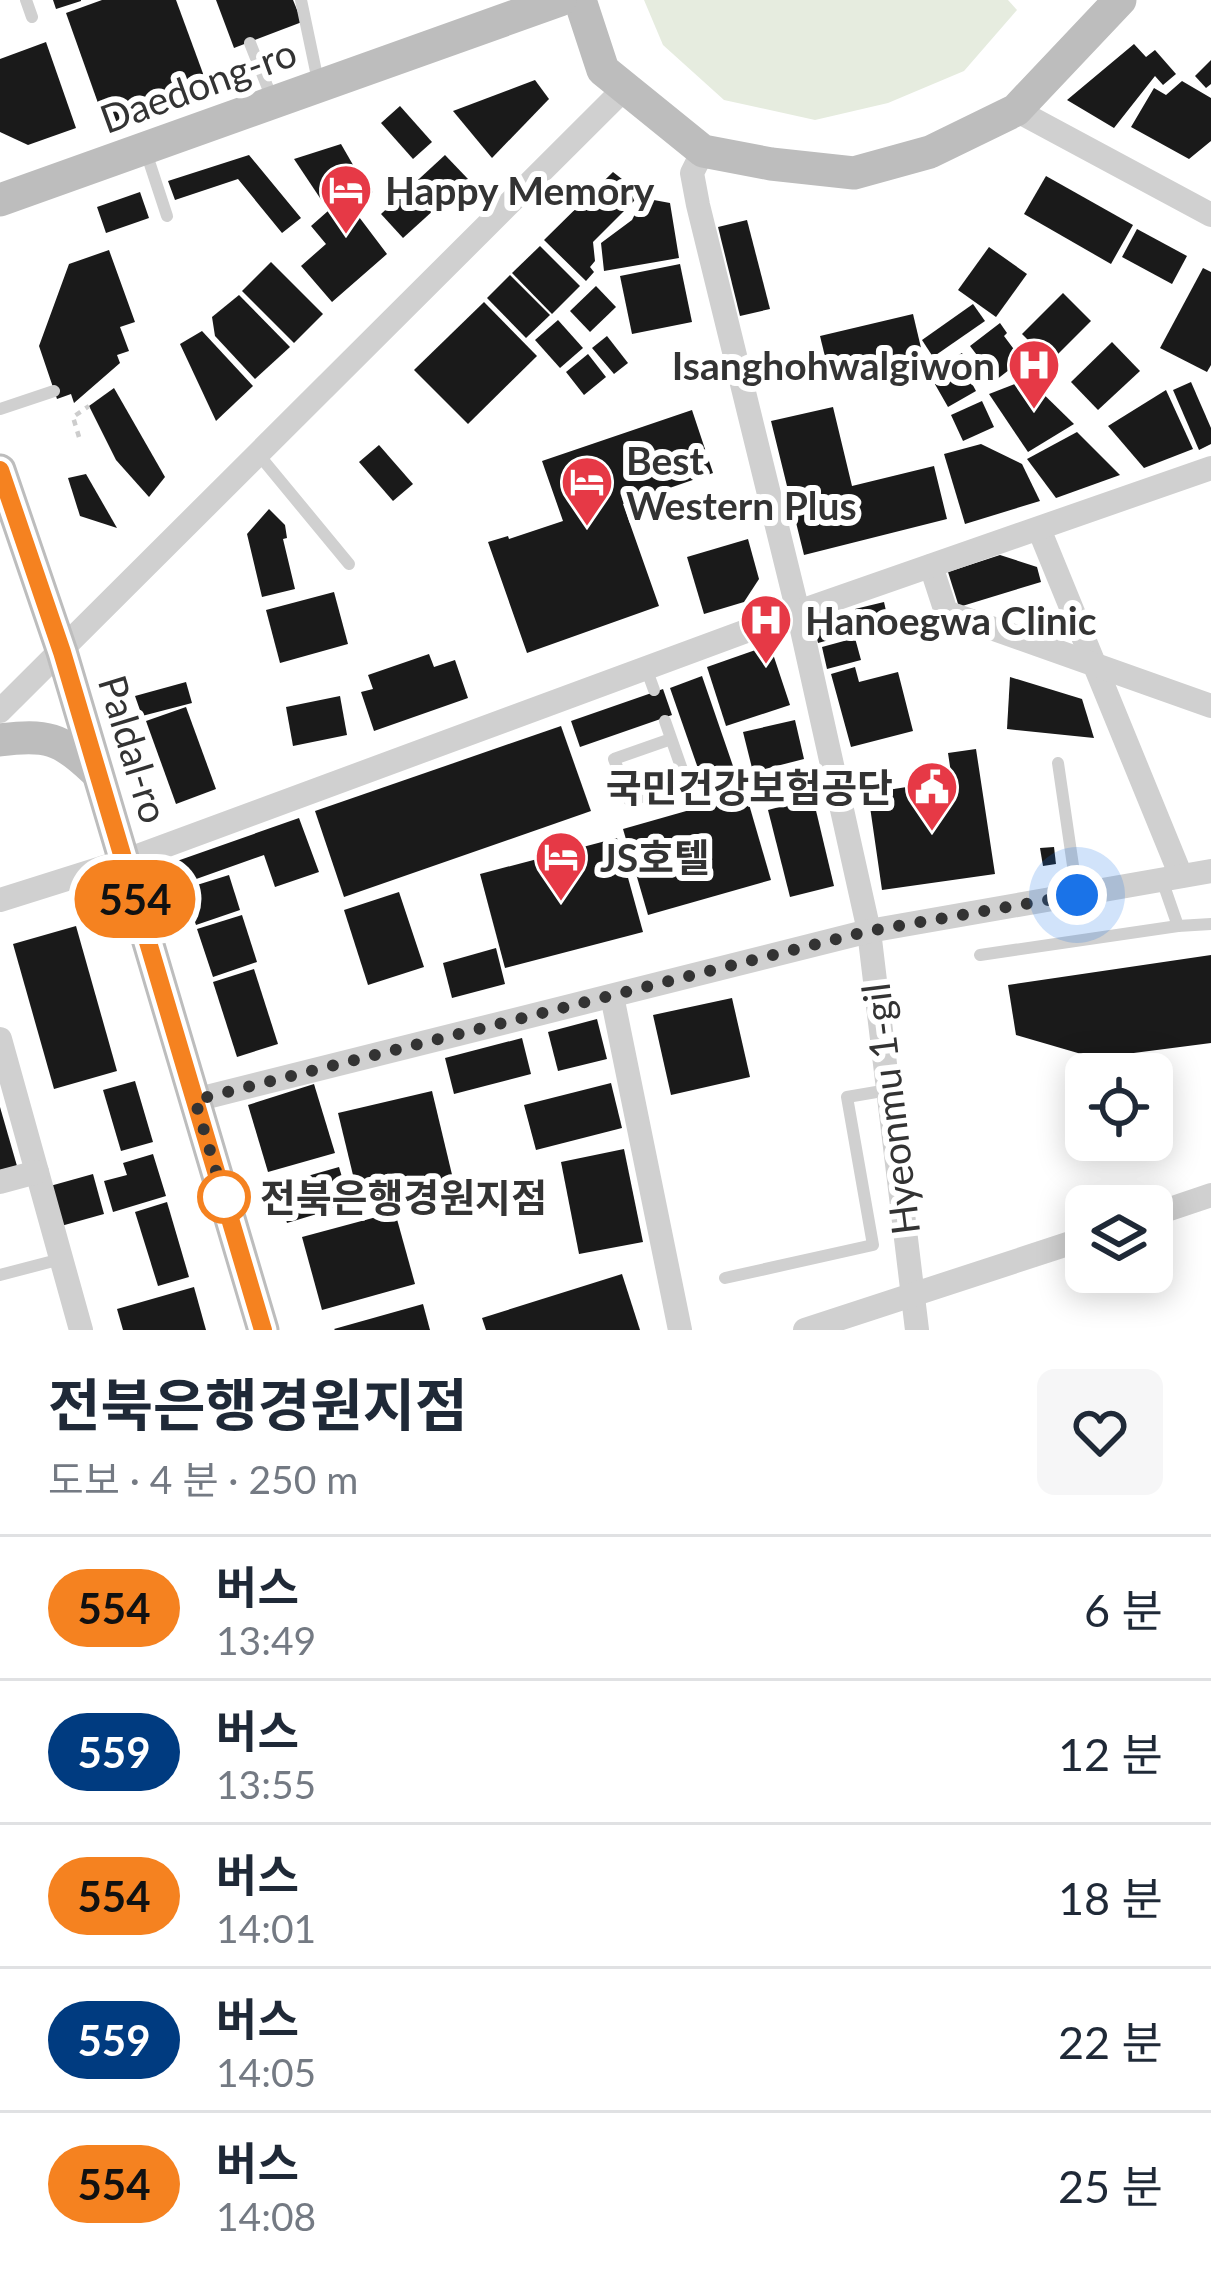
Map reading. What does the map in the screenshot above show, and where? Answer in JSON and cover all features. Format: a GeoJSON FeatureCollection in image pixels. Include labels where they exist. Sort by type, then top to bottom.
{"type":"FeatureCollection","features":[{"type":"Feature","properties":{"kind":"street","name":"Daedong-ro"},"geometry":{"type":"LineString","coordinates":[[0,200],[560,0]]}},
{"type":"Feature","properties":{"kind":"street"},"geometry":{"type":"LineString","coordinates":[[580,0],[603,70],[703,151],[854,173],[930,152],[1016,110],[1120,0]]}},
{"type":"Feature","properties":{"kind":"street"},"geometry":{"type":"LineString","coordinates":[[0,711],[624,89]]}},
{"type":"Feature","properties":{"kind":"street"},"geometry":{"type":"LineString","coordinates":[[1016,110],[1211,215]]}},
{"type":"Feature","properties":{"kind":"street","name":"Hyeonmu 1-gil"},"geometry":{"type":"LineString","coordinates":[[703,151],[692,173],[698,205],[869,931],[917,1330]]}},
{"type":"Feature","properties":{"kind":"street"},"geometry":{"type":"LineString","coordinates":[[0,900],[124,862],[650,679],[797,612],[1211,469]]}},
{"type":"Feature","properties":{"kind":"street","name":"Paldal-ro"},"geometry":{"type":"LineString","coordinates":[[0,470],[62,652],[263,1330]]}},
{"type":"Feature","properties":{"kind":"street"},"geometry":{"type":"LineString","coordinates":[[1039,529],[1172,878]]}},
{"type":"Feature","properties":{"kind":"street"},"geometry":{"type":"LineString","coordinates":[[931,566],[946,612],[1211,706]]}},
{"type":"Feature","properties":{"kind":"street"},"geometry":{"type":"LineString","coordinates":[[0,740],[37,736],[63,742],[98,774]]}},
{"type":"Feature","properties":{"kind":"street"},"geometry":{"type":"LineString","coordinates":[[195,1100],[869,931],[1211,871]]}},
{"type":"Feature","properties":{"kind":"street"},"geometry":{"type":"LineString","coordinates":[[612,996],[680,1330]]}},
{"type":"Feature","properties":{"kind":"street"},"geometry":{"type":"LineString","coordinates":[[0,1039],[81,1330]]}},
{"type":"Feature","properties":{"kind":"street"},"geometry":{"type":"LineString","coordinates":[[0,1183],[37,1172]]}},
{"type":"Feature","properties":{"kind":"street"},"geometry":{"type":"LineString","coordinates":[[1173,1208],[1211,1195]]}},
{"type":"Feature","properties":{"kind":"street"},"geometry":{"type":"LineString","coordinates":[[805,1330],[1065,1245]]}},
{"type":"Feature","properties":{"kind":"lane"},"geometry":{"type":"LineString","coordinates":[[26,0],[32,17]]}},
{"type":"Feature","properties":{"kind":"lane"},"geometry":{"type":"LineString","coordinates":[[301,0],[319,86]]}},
{"type":"Feature","properties":{"kind":"lane"},"geometry":{"type":"LineString","coordinates":[[250,43],[273,102]]}},
{"type":"Feature","properties":{"kind":"lane"},"geometry":{"type":"LineString","coordinates":[[145,148],[167,216]]}},
{"type":"Feature","properties":{"kind":"lane"},"geometry":{"type":"LineString","coordinates":[[0,409],[53,391]]}},
{"type":"Feature","properties":{"kind":"lane"},"geometry":{"type":"LineString","coordinates":[[259,455],[349,564]]}},
{"type":"Feature","properties":{"kind":"lane"},"geometry":{"type":"LineString","coordinates":[[664,721],[671,739],[686,781],[630,801],[614,759],[671,739]]}},
{"type":"Feature","properties":{"kind":"lane"},"geometry":{"type":"LineString","coordinates":[[1058,763],[1077,895]]}},
{"type":"Feature","properties":{"kind":"lane"},"geometry":{"type":"LineString","coordinates":[[1172,878],[1178,926]]}},
{"type":"Feature","properties":{"kind":"lane"},"geometry":{"type":"LineString","coordinates":[[980,955],[1211,924]]}},
{"type":"Feature","properties":{"kind":"lane"},"geometry":{"type":"LineString","coordinates":[[725,1278],[872,1245],[847,1096],[888,1090]]}},
{"type":"Feature","properties":{"kind":"lane"},"geometry":{"type":"LineString","coordinates":[[0,1276],[61,1259]]}},
{"type":"Feature","properties":{"kind":"path"},"geometry":{"type":"LineString","coordinates":[[79,436],[73,417],[89,406]]}},
{"type":"Feature","properties":{"kind":"shaded area"},"geometry":{"type":"Polygon","coordinates":[[[644,0],[1008,0],[1017,10],[964,71],[888,103],[815,120],[724,100],[663,45],[644,0]]]}},
{"type":"Feature","properties":{"kind":"building"},"geometry":{"type":"Polygon","coordinates":[[[53,0],[81,0],[81,1],[56,9],[53,0]]]}},
{"type":"Feature","properties":{"kind":"building"},"geometry":{"type":"Polygon","coordinates":[[[102,0],[176,0],[212,98],[109,134],[66,13],[102,0]]]}},
{"type":"Feature","properties":{"kind":"building"},"geometry":{"type":"Polygon","coordinates":[[[216,0],[293,0],[302,22],[234,48],[216,0]]]}},
{"type":"Feature","properties":{"kind":"building"},"geometry":{"type":"Polygon","coordinates":[[[46,42],[76,128],[28,145],[0,132],[0,59],[46,42]]]}},
{"type":"Feature","properties":{"kind":"building"},"geometry":{"type":"Polygon","coordinates":[[[1134,44],[1146,57],[1155,50],[1176,74],[1163,85],[1155,76],[1114,128],[1067,100],[1134,44]]]}},
{"type":"Feature","properties":{"kind":"building"},"geometry":{"type":"Polygon","coordinates":[[[1211,60],[1211,84],[1206,88],[1195,76],[1211,60]]]}},
{"type":"Feature","properties":{"kind":"building"},"geometry":{"type":"Polygon","coordinates":[[[535,80],[549,99],[492,158],[453,111],[535,80]]]}},
{"type":"Feature","properties":{"kind":"building"},"geometry":{"type":"Polygon","coordinates":[[[1182,81],[1211,98],[1211,141],[1189,159],[1131,127],[1154,88],[1166,95],[1182,81]]]}},
{"type":"Feature","properties":{"kind":"building"},"geometry":{"type":"Polygon","coordinates":[[[400,106],[432,142],[413,159],[381,123],[400,106]]]}},
{"type":"Feature","properties":{"kind":"building"},"geometry":{"type":"Polygon","coordinates":[[[341,144],[360,177],[322,201],[294,159],[341,144]]]}},
{"type":"Feature","properties":{"kind":"building"},"geometry":{"type":"Polygon","coordinates":[[[249,155],[301,218],[282,233],[238,179],[175,200],[168,181],[249,155]]]}},
{"type":"Feature","properties":{"kind":"building"},"geometry":{"type":"Polygon","coordinates":[[[445,155],[468,179],[403,238],[381,214],[445,155]]]}},
{"type":"Feature","properties":{"kind":"building"},"geometry":{"type":"Polygon","coordinates":[[[613,172],[641,194],[593,242],[595,261],[590,267],[594,272],[586,281],[544,240],[613,172]]]}},
{"type":"Feature","properties":{"kind":"building"},"geometry":{"type":"Polygon","coordinates":[[[1046,176],[1133,225],[1111,264],[1024,214],[1046,176]]]}},
{"type":"Feature","properties":{"kind":"building","name":"Happy Memory"},"geometry":{"type":"Polygon","coordinates":[[[362,181],[373,192],[353,209],[387,254],[332,302],[301,266],[326,244],[311,226],[362,181]]]}},
{"type":"Feature","properties":{"kind":"building"},"geometry":{"type":"Polygon","coordinates":[[[140,192],[149,218],[106,233],[97,207],[140,192]]]}},
{"type":"Feature","properties":{"kind":"building"},"geometry":{"type":"Polygon","coordinates":[[[643,198],[670,203],[679,258],[604,271],[601,243],[632,220],[643,198]]]}},
{"type":"Feature","properties":{"kind":"building"},"geometry":{"type":"Polygon","coordinates":[[[747,220],[770,309],[740,316],[718,227],[747,220]]]}},
{"type":"Feature","properties":{"kind":"building"},"geometry":{"type":"Polygon","coordinates":[[[1137,229],[1187,256],[1172,284],[1122,257],[1137,229]]]}},
{"type":"Feature","properties":{"kind":"building"},"geometry":{"type":"Polygon","coordinates":[[[540,246],[580,286],[552,314],[512,273],[540,246]]]}},
{"type":"Feature","properties":{"kind":"building"},"geometry":{"type":"Polygon","coordinates":[[[989,247],[1027,274],[996,317],[958,290],[989,247]]]}},
{"type":"Feature","properties":{"kind":"building"},"geometry":{"type":"Polygon","coordinates":[[[109,250],[135,322],[120,327],[129,351],[117,355],[120,363],[74,403],[71,394],[57,399],[39,346],[69,264],[109,250]]]}},
{"type":"Feature","properties":{"kind":"building"},"geometry":{"type":"Polygon","coordinates":[[[271,262],[323,314],[294,343],[242,291],[271,262]]]}},
{"type":"Feature","properties":{"kind":"building"},"geometry":{"type":"Polygon","coordinates":[[[680,264],[692,322],[632,334],[620,276],[680,264]]]}},
{"type":"Feature","properties":{"kind":"building"},"geometry":{"type":"Polygon","coordinates":[[[1203,268],[1211,272],[1211,365],[1207,372],[1160,348],[1203,268]]]}},
{"type":"Feature","properties":{"kind":"building"},"geometry":{"type":"Polygon","coordinates":[[[510,275],[550,315],[526,338],[487,298],[510,275]]]}},
{"type":"Feature","properties":{"kind":"building"},"geometry":{"type":"Polygon","coordinates":[[[596,286],[616,307],[590,332],[570,311],[596,286]]]}},
{"type":"Feature","properties":{"kind":"building"},"geometry":{"type":"Polygon","coordinates":[[[1063,293],[1091,321],[1050,362],[1022,334],[1063,293]]]}},
{"type":"Feature","properties":{"kind":"building"},"geometry":{"type":"Polygon","coordinates":[[[239,295],[290,347],[255,379],[215,336],[212,317],[239,295]]]}},
{"type":"Feature","properties":{"kind":"building"},"geometry":{"type":"Polygon","coordinates":[[[484,302],[537,356],[468,424],[414,370],[484,302]]]}},
{"type":"Feature","properties":{"kind":"building"},"geometry":{"type":"Polygon","coordinates":[[[973,304],[985,321],[933,357],[922,340],[973,304]]]}},
{"type":"Feature","properties":{"kind":"building"},"geometry":{"type":"Polygon","coordinates":[[[913,314],[922,352],[829,373],[820,336],[913,314]]]}},
{"type":"Feature","properties":{"kind":"building"},"geometry":{"type":"Polygon","coordinates":[[[558,320],[583,348],[560,368],[535,340],[558,320]]]}},
{"type":"Feature","properties":{"kind":"building"},"geometry":{"type":"Polygon","coordinates":[[[1000,323],[1022,360],[996,380],[970,346],[1000,323]]]}},
{"type":"Feature","properties":{"kind":"building"},"geometry":{"type":"Polygon","coordinates":[[[202,331],[253,386],[216,421],[180,344],[202,331]]]}},
{"type":"Feature","properties":{"kind":"building"},"geometry":{"type":"Polygon","coordinates":[[[607,336],[628,363],[614,374],[592,348],[607,336]]]}},
{"type":"Feature","properties":{"kind":"building"},"geometry":{"type":"Polygon","coordinates":[[[1112,342],[1140,371],[1098,410],[1071,382],[1112,342]]]}},
{"type":"Feature","properties":{"kind":"building"},"geometry":{"type":"Polygon","coordinates":[[[962,353],[967,363],[962,365],[976,391],[948,407],[928,372],[962,353]]]}},
{"type":"Feature","properties":{"kind":"building"},"geometry":{"type":"Polygon","coordinates":[[[588,354],[606,377],[584,395],[566,372],[588,354]]]}},
{"type":"Feature","properties":{"kind":"building"},"geometry":{"type":"Polygon","coordinates":[[[1028,379],[1074,424],[1028,452],[989,394],[1028,379]]]}},
{"type":"Feature","properties":{"kind":"building"},"geometry":{"type":"Polygon","coordinates":[[[1191,382],[1211,428],[1211,444],[1199,450],[1173,390],[1191,382]]]}},
{"type":"Feature","properties":{"kind":"building"},"geometry":{"type":"Polygon","coordinates":[[[114,388],[165,477],[149,497],[116,460],[89,406],[114,388]]]}},
{"type":"Feature","properties":{"kind":"building"},"geometry":{"type":"Polygon","coordinates":[[[1166,390],[1193,449],[1144,468],[1108,426],[1166,390]]]}},
{"type":"Feature","properties":{"kind":"building"},"geometry":{"type":"Polygon","coordinates":[[[982,401],[994,427],[963,441],[951,415],[982,401]]]}},
{"type":"Feature","properties":{"kind":"building"},"geometry":{"type":"Polygon","coordinates":[[[833,407],[852,486],[934,466],[947,519],[804,555],[771,421],[833,407]]]}},
{"type":"Feature","properties":{"kind":"building","name":"Best Western Plus"},"geometry":{"type":"Polygon","coordinates":[[[692,410],[713,473],[623,504],[659,606],[527,653],[488,542],[563,521],[542,461],[692,410]]]}},
{"type":"Feature","properties":{"kind":"building"},"geometry":{"type":"Polygon","coordinates":[[[1077,432],[1120,475],[1056,498],[1027,459],[1077,432]]]}},
{"type":"Feature","properties":{"kind":"building"},"geometry":{"type":"Polygon","coordinates":[[[981,444],[1022,464],[1040,501],[965,524],[944,454],[981,444]]]}},
{"type":"Feature","properties":{"kind":"building"},"geometry":{"type":"Polygon","coordinates":[[[379,445],[413,484],[393,501],[359,462],[379,445]]]}},
{"type":"Feature","properties":{"kind":"building"},"geometry":{"type":"Polygon","coordinates":[[[86,474],[117,528],[80,516],[68,478],[86,474]]]}},
{"type":"Feature","properties":{"kind":"building"},"geometry":{"type":"Polygon","coordinates":[[[269,509],[285,525],[287,538],[283,539],[295,589],[262,597],[247,534],[269,509]]]}},
{"type":"Feature","properties":{"kind":"building"},"geometry":{"type":"Polygon","coordinates":[[[748,539],[759,579],[744,602],[704,614],[687,557],[748,539]]]}},
{"type":"Feature","properties":{"kind":"building"},"geometry":{"type":"Polygon","coordinates":[[[1000,555],[1037,567],[1041,582],[959,607],[948,572],[1000,555]]]}},
{"type":"Feature","properties":{"kind":"building"},"geometry":{"type":"Polygon","coordinates":[[[334,592],[348,644],[280,663],[266,610],[334,592]]]}},
{"type":"Feature","properties":{"kind":"building"},"geometry":{"type":"Polygon","coordinates":[[[884,602],[889,624],[860,631],[855,609],[884,602]]]}},
{"type":"Feature","properties":{"kind":"building"},"geometry":{"type":"Polygon","coordinates":[[[850,612],[855,633],[818,643],[813,622],[850,612]]]}},
{"type":"Feature","properties":{"kind":"building"},"geometry":{"type":"Polygon","coordinates":[[[855,638],[861,660],[827,669],[822,647],[855,638]]]}},
{"type":"Feature","properties":{"kind":"building"},"geometry":{"type":"Polygon","coordinates":[[[770,645],[790,705],[726,726],[707,667],[770,645]]]}},
{"type":"Feature","properties":{"kind":"building"},"geometry":{"type":"Polygon","coordinates":[[[429,654],[434,667],[455,660],[468,698],[374,731],[361,692],[373,689],[368,675],[429,654]]]}},
{"type":"Feature","properties":{"kind":"building"},"geometry":{"type":"Polygon","coordinates":[[[855,667],[859,682],[898,672],[913,731],[851,747],[831,674],[855,667]]]}},
{"type":"Feature","properties":{"kind":"building"},"geometry":{"type":"Polygon","coordinates":[[[702,676],[733,766],[701,777],[670,688],[702,676]]]}},
{"type":"Feature","properties":{"kind":"building"},"geometry":{"type":"Polygon","coordinates":[[[1010,677],[1082,699],[1094,738],[1007,729],[1010,677]]]}},
{"type":"Feature","properties":{"kind":"building"},"geometry":{"type":"Polygon","coordinates":[[[186,682],[192,703],[142,716],[135,696],[186,682]]]}},
{"type":"Feature","properties":{"kind":"building"},"geometry":{"type":"Polygon","coordinates":[[[663,689],[672,715],[580,747],[571,721],[663,689]]]}},
{"type":"Feature","properties":{"kind":"building"},"geometry":{"type":"Polygon","coordinates":[[[340,696],[347,735],[293,746],[286,707],[340,696]]]}},
{"type":"Feature","properties":{"kind":"building"},"geometry":{"type":"Polygon","coordinates":[[[186,707],[216,789],[176,804],[146,721],[186,707]]]}},
{"type":"Feature","properties":{"kind":"building"},"geometry":{"type":"Polygon","coordinates":[[[795,720],[804,759],[753,772],[743,732],[795,720]]]}},
{"type":"Feature","properties":{"kind":"building"},"geometry":{"type":"Polygon","coordinates":[[[561,726],[591,811],[344,897],[315,811],[561,726]]]}},
{"type":"Feature","properties":{"kind":"building","name":"국민건강보험공단"},"geometry":{"type":"Polygon","coordinates":[[[976,749],[995,874],[882,890],[868,793],[952,780],[948,753],[976,749]]]}},
{"type":"Feature","properties":{"kind":"building"},"geometry":{"type":"Polygon","coordinates":[[[746,794],[771,880],[648,915],[623,829],[746,794]]]}},
{"type":"Feature","properties":{"kind":"building"},"geometry":{"type":"Polygon","coordinates":[[[813,798],[834,886],[790,897],[768,810],[813,798]]]}},
{"type":"Feature","properties":{"kind":"building"},"geometry":{"type":"Polygon","coordinates":[[[299,818],[319,872],[275,887],[264,855],[185,883],[177,861],[299,818]]]}},
{"type":"Feature","properties":{"kind":"building","name":"JS호텔"},"geometry":{"type":"Polygon","coordinates":[[[617,838],[643,932],[505,968],[480,874],[617,838]]]}},
{"type":"Feature","properties":{"kind":"building"},"geometry":{"type":"Polygon","coordinates":[[[1054,847],[1056,864],[1043,866],[1040,848],[1054,847]]]}},
{"type":"Feature","properties":{"kind":"building"},"geometry":{"type":"Polygon","coordinates":[[[229,875],[240,910],[196,925],[184,889],[229,875]]]}},
{"type":"Feature","properties":{"kind":"building"},"geometry":{"type":"Polygon","coordinates":[[[399,892],[424,967],[368,985],[344,910],[399,892]]]}},
{"type":"Feature","properties":{"kind":"building"},"geometry":{"type":"Polygon","coordinates":[[[242,915],[257,962],[213,977],[197,929],[242,915]]]}},
{"type":"Feature","properties":{"kind":"building"},"geometry":{"type":"Polygon","coordinates":[[[76,926],[117,1071],[54,1089],[13,944],[76,926]]]}},
{"type":"Feature","properties":{"kind":"building"},"geometry":{"type":"Polygon","coordinates":[[[496,948],[505,984],[452,998],[443,963],[496,948]]]}},
{"type":"Feature","properties":{"kind":"building"},"geometry":{"type":"Polygon","coordinates":[[[1211,955],[1211,1043],[1134,1053],[1078,1053],[1016,1035],[1008,985],[1211,955]]]}},
{"type":"Feature","properties":{"kind":"building"},"geometry":{"type":"Polygon","coordinates":[[[254,969],[278,1044],[237,1057],[213,982],[254,969]]]}},
{"type":"Feature","properties":{"kind":"building"},"geometry":{"type":"Polygon","coordinates":[[[732,998],[750,1077],[671,1095],[653,1015],[732,998]]]}},
{"type":"Feature","properties":{"kind":"building"},"geometry":{"type":"Polygon","coordinates":[[[597,1019],[607,1059],[558,1071],[548,1032],[597,1019]]]}},
{"type":"Feature","properties":{"kind":"building"},"geometry":{"type":"Polygon","coordinates":[[[522,1038],[531,1074],[454,1094],[445,1058],[522,1038]]]}},
{"type":"Feature","properties":{"kind":"building"},"geometry":{"type":"Polygon","coordinates":[[[135,1081],[153,1142],[121,1151],[103,1090],[135,1081]]]}},
{"type":"Feature","properties":{"kind":"building"},"geometry":{"type":"Polygon","coordinates":[[[611,1083],[622,1128],[536,1150],[524,1105],[611,1083]]]}},
{"type":"Feature","properties":{"kind":"building"},"geometry":{"type":"Polygon","coordinates":[[[314,1084],[335,1153],[268,1172],[248,1105],[314,1084]]]}},
{"type":"Feature","properties":{"kind":"building"},"geometry":{"type":"Polygon","coordinates":[[[432,1091],[454,1183],[360,1204],[338,1113],[432,1091]]]}},
{"type":"Feature","properties":{"kind":"building"},"geometry":{"type":"Polygon","coordinates":[[[0,1107],[17,1166],[0,1170],[0,1107]]]}},
{"type":"Feature","properties":{"kind":"building"},"geometry":{"type":"Polygon","coordinates":[[[624,1149],[643,1242],[579,1254],[561,1162],[624,1149]]]}},
{"type":"Feature","properties":{"kind":"building"},"geometry":{"type":"Polygon","coordinates":[[[153,1154],[166,1196],[113,1212],[104,1181],[127,1175],[123,1163],[153,1154]]]}},
{"type":"Feature","properties":{"kind":"building"},"geometry":{"type":"Polygon","coordinates":[[[339,1167],[350,1204],[287,1223],[276,1185],[339,1167]]]}},
{"type":"Feature","properties":{"kind":"building"},"geometry":{"type":"Polygon","coordinates":[[[93,1174],[104,1214],[61,1226],[50,1186],[93,1174]]]}},
{"type":"Feature","properties":{"kind":"building"},"geometry":{"type":"Polygon","coordinates":[[[167,1202],[189,1277],[158,1286],[135,1212],[167,1202]]]}},
{"type":"Feature","properties":{"kind":"building"},"geometry":{"type":"Polygon","coordinates":[[[395,1212],[415,1284],[322,1310],[302,1237],[395,1212]]]}},
{"type":"Feature","properties":{"kind":"building"},"geometry":{"type":"Polygon","coordinates":[[[622,1274],[640,1330],[486,1330],[482,1318],[622,1274]]]}},
{"type":"Feature","properties":{"kind":"building"},"geometry":{"type":"Polygon","coordinates":[[[194,1287],[206,1330],[123,1330],[117,1309],[194,1287]]]}},
{"type":"Feature","properties":{"kind":"building"},"geometry":{"type":"Polygon","coordinates":[[[423,1304],[430,1330],[334,1329],[423,1304]]]}},
{"type":"Feature","properties":{"kind":"bus line","name":"554"},"geometry":{"type":"LineString","coordinates":[[0,470],[62,652],[263,1330]]}},
{"type":"Feature","properties":{"kind":"place","name":"Happy Memory"},"geometry":{"type":"Point","coordinates":[346,236]}},
{"type":"Feature","properties":{"kind":"place","name":"Isanghohwalgiwon"},"geometry":{"type":"Point","coordinates":[1034,411]}},
{"type":"Feature","properties":{"kind":"place","name":"Best Western Plus"},"geometry":{"type":"Point","coordinates":[587,528]}},
{"type":"Feature","properties":{"kind":"place","name":"Hanoegwa Clinic"},"geometry":{"type":"Point","coordinates":[766,666]}},
{"type":"Feature","properties":{"kind":"place","name":"국민건강보험공단"},"geometry":{"type":"Point","coordinates":[932,833]}},
{"type":"Feature","properties":{"kind":"place","name":"JS호텔"},"geometry":{"type":"Point","coordinates":[561,903]}},
{"type":"Feature","properties":{"kind":"place","name":"전북은행경원지점"},"geometry":{"type":"Point","coordinates":[224,1197]}},
{"type":"Feature","properties":{"kind":"route"},"geometry":{"type":"LineString","coordinates":[[224,1197],[229,1215],[195,1100],[869,931],[1077,895]]}}]}
